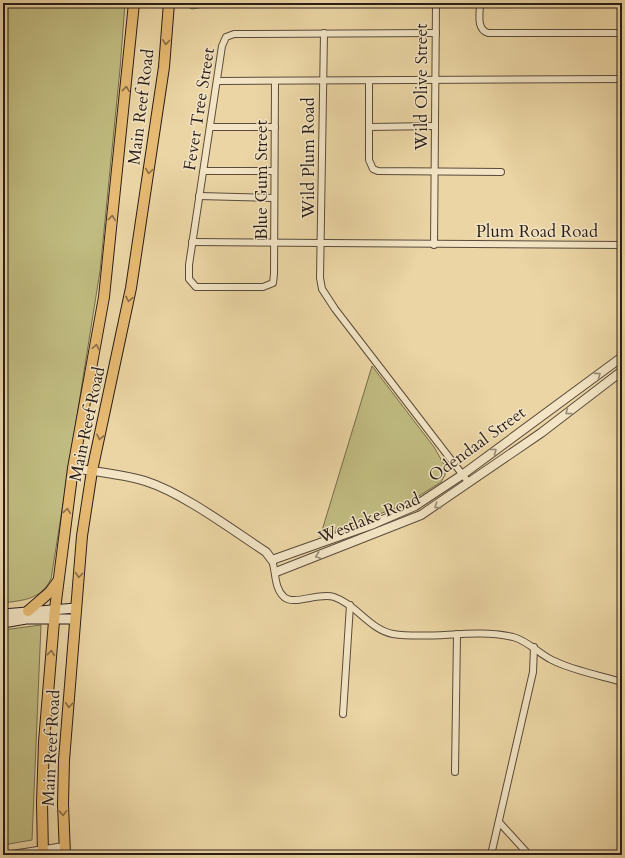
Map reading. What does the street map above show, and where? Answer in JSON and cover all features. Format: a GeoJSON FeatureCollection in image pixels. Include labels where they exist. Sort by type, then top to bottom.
{"type":"FeatureCollection","features":[{"type":"Feature","properties":{"kind":"main road","name":"Main Reef Road"},"geometry":{"type":"LineString","coordinates":[[43,852],[44,750],[58,581],[73,468],[104,297],[134,3]]}},
{"type":"Feature","properties":{"kind":"main road","name":"Main Reef Road"},"geometry":{"type":"LineString","coordinates":[[65,851],[63,804],[64,760],[82,536],[92,471],[131,288],[164,67],[168,3]]}},
{"type":"Feature","properties":{"kind":"main road"},"geometry":{"type":"LineString","coordinates":[[28,611],[50,592],[58,581]]}},
{"type":"Feature","properties":{"kind":"main road"},"geometry":{"type":"LineString","coordinates":[[3,614],[76,608]]}},
{"type":"Feature","properties":{"kind":"main road"},"geometry":{"type":"LineString","coordinates":[[3,623],[26,619],[75,619]]}},
{"type":"Feature","properties":{"kind":"street","name":"Wild Olive Street"},"geometry":{"type":"LineString","coordinates":[[434,244],[436,3]]}},
{"type":"Feature","properties":{"kind":"street"},"geometry":{"type":"LineString","coordinates":[[480,3],[480,26],[483,31],[488,33],[622,33]]}},
{"type":"Feature","properties":{"kind":"street"},"geometry":{"type":"LineString","coordinates":[[217,81],[322,82],[324,33]]}},
{"type":"Feature","properties":{"kind":"street","name":"Fever Tree Street"},"geometry":{"type":"LineString","coordinates":[[274,280],[266,287],[196,287],[190,282],[188,276],[224,40],[230,35],[436,33]]}},
{"type":"Feature","properties":{"kind":"street","name":"Wild Plum Road"},"geometry":{"type":"LineString","coordinates":[[469,483],[324,293],[320,278],[322,82],[622,79]]}},
{"type":"Feature","properties":{"kind":"street","name":"Blue Gum Street"},"geometry":{"type":"LineString","coordinates":[[274,280],[275,81]]}},
{"type":"Feature","properties":{"kind":"street"},"geometry":{"type":"LineString","coordinates":[[369,81],[369,160],[373,168],[378,170],[435,172],[501,172]]}},
{"type":"Feature","properties":{"kind":"street"},"geometry":{"type":"LineString","coordinates":[[369,127],[435,126]]}},
{"type":"Feature","properties":{"kind":"street"},"geometry":{"type":"LineString","coordinates":[[210,127],[275,127]]}},
{"type":"Feature","properties":{"kind":"street"},"geometry":{"type":"LineString","coordinates":[[204,171],[274,171]]}},
{"type":"Feature","properties":{"kind":"street"},"geometry":{"type":"LineString","coordinates":[[199,196],[274,198]]}},
{"type":"Feature","properties":{"kind":"street","name":"Plum Road Road"},"geometry":{"type":"LineString","coordinates":[[192,242],[622,245]]}},
{"type":"Feature","properties":{"kind":"street","name":"Odendaal Street"},"geometry":{"type":"LineString","coordinates":[[272,560],[396,515],[415,506],[462,475],[622,357]]}},
{"type":"Feature","properties":{"kind":"street","name":"Odendaal Street"},"geometry":{"type":"LineString","coordinates":[[469,483],[541,433],[622,372]]}},
{"type":"Feature","properties":{"kind":"street"},"geometry":{"type":"LineString","coordinates":[[73,468],[136,479],[160,487],[183,499],[266,552],[272,560],[276,572],[276,582],[280,592],[285,598],[291,600],[327,595],[336,597],[350,605],[361,616],[390,633],[504,636],[520,639],[534,647],[551,660],[563,665],[622,682]]}},
{"type":"Feature","properties":{"kind":"street","name":"Westlake Road"},"geometry":{"type":"LineString","coordinates":[[276,572],[421,515],[469,483]]}},
{"type":"Feature","properties":{"kind":"street"},"geometry":{"type":"LineString","coordinates":[[343,714],[350,605]]}},
{"type":"Feature","properties":{"kind":"street"},"geometry":{"type":"LineString","coordinates":[[455,772],[458,634]]}},
{"type":"Feature","properties":{"kind":"street"},"geometry":{"type":"LineString","coordinates":[[491,855],[533,672],[534,647]]}},
{"type":"Feature","properties":{"kind":"street"},"geometry":{"type":"LineString","coordinates":[[499,822],[529,855]]}},
{"type":"Feature","properties":{"kind":"street"},"geometry":{"type":"LineString","coordinates":[[12,855],[65,851]]}},
{"type":"Feature","properties":{"kind":"shaded area"},"geometry":{"type":"Polygon","coordinates":[[[3,3],[125,3],[100,271],[51,579],[42,591],[31,598],[3,603],[3,3]]]}},
{"type":"Feature","properties":{"kind":"shaded area"},"geometry":{"type":"Polygon","coordinates":[[[183,3],[230,3],[192,9],[183,5],[183,3]]]}},
{"type":"Feature","properties":{"kind":"shaded area"},"geometry":{"type":"Polygon","coordinates":[[[372,366],[434,447],[446,468],[445,475],[441,482],[408,503],[320,537],[372,366]]]}},
{"type":"Feature","properties":{"kind":"shaded area"},"geometry":{"type":"Polygon","coordinates":[[[41,625],[32,840],[3,845],[3,630],[41,625]]]}}]}
